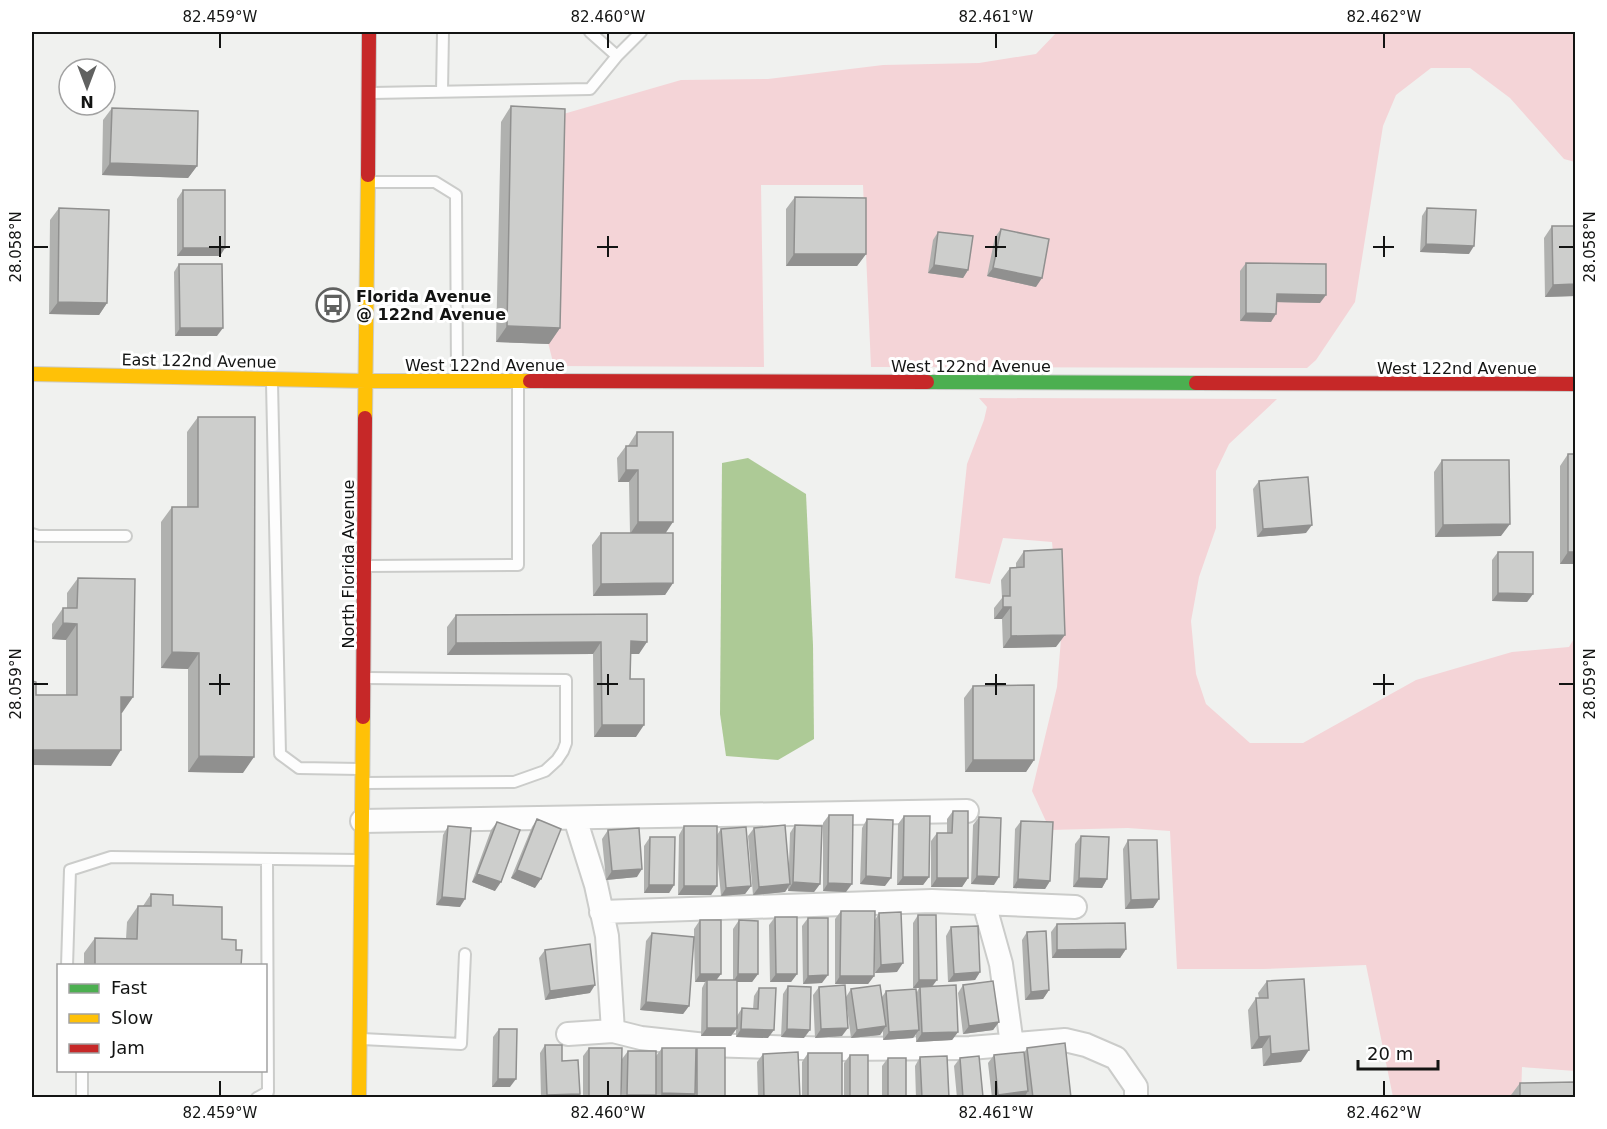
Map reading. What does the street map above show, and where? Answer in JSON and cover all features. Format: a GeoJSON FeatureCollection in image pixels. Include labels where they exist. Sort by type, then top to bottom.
{"type":"FeatureCollection","features":[{"type":"Feature","properties":{"kind":"street","name":"North Florida Avenue"},"geometry":{"type":"LineString","coordinates":[[359,1098],[369,32]]}},
{"type":"Feature","properties":{"kind":"street","name":"East 122nd Avenue"},"geometry":{"type":"LineString","coordinates":[[32,374],[366,381]]}},
{"type":"Feature","properties":{"kind":"street","name":"West 122nd Avenue"},"geometry":{"type":"LineString","coordinates":[[366,381],[1575,384]]}},
{"type":"Feature","properties":{"kind":"street"},"geometry":{"type":"LineString","coordinates":[[362,821],[967,811]]}},
{"type":"Feature","properties":{"kind":"street"},"geometry":{"type":"LineString","coordinates":[[575,818],[596,885],[607,936],[613,1031]]}},
{"type":"Feature","properties":{"kind":"street"},"geometry":{"type":"LineString","coordinates":[[601,912],[932,901],[1075,907]]}},
{"type":"Feature","properties":{"kind":"street"},"geometry":{"type":"LineString","coordinates":[[984,903],[1001,964],[1012,1045]]}},
{"type":"Feature","properties":{"kind":"street"},"geometry":{"type":"LineString","coordinates":[[568,1034],[613,1031],[641,1038],[706,1045],[835,1049],[970,1048],[1065,1040],[1086,1045],[1116,1058],[1136,1087],[1136,1098]]}},
{"type":"Feature","properties":{"kind":"lane"},"geometry":{"type":"LineString","coordinates":[[442,91],[443,32]]}},
{"type":"Feature","properties":{"kind":"lane"},"geometry":{"type":"LineString","coordinates":[[590,32],[616,56]]}},
{"type":"Feature","properties":{"kind":"lane"},"geometry":{"type":"LineString","coordinates":[[369,93],[590,89],[616,56],[641,32]]}},
{"type":"Feature","properties":{"kind":"lane"},"geometry":{"type":"LineString","coordinates":[[368,182],[435,182],[456,195],[457,381]]}},
{"type":"Feature","properties":{"kind":"lane"},"geometry":{"type":"LineString","coordinates":[[272,379],[280,754],[299,768],[363,776],[514,782],[545,771],[557,760],[566,743],[566,680],[364,678]]}},
{"type":"Feature","properties":{"kind":"lane"},"geometry":{"type":"LineString","coordinates":[[365,566],[518,565],[518,381]]}},
{"type":"Feature","properties":{"kind":"lane"},"geometry":{"type":"LineString","coordinates":[[32,534],[38,536],[126,536]]}},
{"type":"Feature","properties":{"kind":"lane"},"geometry":{"type":"LineString","coordinates":[[68,964],[70,870],[111,857],[362,860]]}},
{"type":"Feature","properties":{"kind":"lane"},"geometry":{"type":"LineString","coordinates":[[257,1098],[268,1092],[267,859]]}},
{"type":"Feature","properties":{"kind":"lane"},"geometry":{"type":"LineString","coordinates":[[359,1038],[461,1044],[465,954]]}},
{"type":"Feature","properties":{"kind":"lane"},"geometry":{"type":"LineString","coordinates":[[82,1072],[82,1098]]}},
{"type":"Feature","properties":{"kind":"shaded area"},"geometry":{"type":"Polygon","coordinates":[[[1057,32],[1575,32],[1575,162],[1564,159],[1510,98],[1470,68],[1431,68],[1396,95],[1383,126],[1355,302],[1316,360],[1307,368],[871,367],[863,185],[761,185],[764,367],[554,366],[533,284],[553,117],[681,80],[768,79],[883,65],[979,63],[1036,54],[1057,32]]]}},
{"type":"Feature","properties":{"kind":"shaded area"},"geometry":{"type":"Polygon","coordinates":[[[979,398],[1277,399],[1229,444],[1216,471],[1216,528],[1199,577],[1191,621],[1196,674],[1206,704],[1250,743],[1303,743],[1416,680],[1512,652],[1569,647],[1575,637],[1575,1071],[1522,1067],[1521,1097],[1393,1097],[1366,965],[1263,969],[1177,969],[1170,831],[1128,828],[1050,830],[1032,791],[1057,687],[1061,639],[1052,542],[1003,538],[990,584],[955,578],[967,464],[987,407],[979,398]]]}},
{"type":"Feature","properties":{"kind":"shaded area"},"geometry":{"type":"Polygon","coordinates":[[[748,458],[806,494],[813,645],[814,739],[778,760],[726,756],[720,714],[722,463],[748,458]]]}},
{"type":"Feature","properties":{"kind":"building"},"geometry":{"type":"Polygon","coordinates":[[[511,106],[565,109],[560,328],[507,326],[511,106]]]}},
{"type":"Feature","properties":{"kind":"building"},"geometry":{"type":"Polygon","coordinates":[[[117,108],[198,111],[197,166],[110,163],[112,117],[117,117],[117,108]]]}},
{"type":"Feature","properties":{"kind":"building"},"geometry":{"type":"Polygon","coordinates":[[[183,190],[225,190],[225,248],[183,248],[183,190]]]}},
{"type":"Feature","properties":{"kind":"building"},"geometry":{"type":"Polygon","coordinates":[[[795,197],[866,198],[866,254],[794,254],[795,197]]]}},
{"type":"Feature","properties":{"kind":"building"},"geometry":{"type":"Polygon","coordinates":[[[59,208],[109,210],[107,303],[58,302],[59,208]]]}},
{"type":"Feature","properties":{"kind":"building"},"geometry":{"type":"Polygon","coordinates":[[[1427,208],[1476,210],[1474,246],[1426,244],[1427,208]]]}},
{"type":"Feature","properties":{"kind":"building"},"geometry":{"type":"Polygon","coordinates":[[[1552,226],[1575,226],[1575,284],[1553,285],[1552,226]]]}},
{"type":"Feature","properties":{"kind":"building"},"geometry":{"type":"Polygon","coordinates":[[[1001,229],[1049,239],[1042,278],[993,268],[1001,229]]]}},
{"type":"Feature","properties":{"kind":"building"},"geometry":{"type":"Polygon","coordinates":[[[938,232],[973,236],[968,270],[934,265],[938,232]]]}},
{"type":"Feature","properties":{"kind":"building"},"geometry":{"type":"Polygon","coordinates":[[[1246,263],[1326,264],[1326,295],[1277,294],[1276,314],[1246,313],[1246,263]]]}},
{"type":"Feature","properties":{"kind":"building"},"geometry":{"type":"Polygon","coordinates":[[[179,264],[222,264],[223,328],[180,328],[179,264]]]}},
{"type":"Feature","properties":{"kind":"building"},"geometry":{"type":"Polygon","coordinates":[[[198,417],[255,417],[254,757],[199,756],[199,653],[172,652],[172,507],[198,507],[198,417]]]}},
{"type":"Feature","properties":{"kind":"building"},"geometry":{"type":"Polygon","coordinates":[[[637,432],[673,432],[673,522],[638,522],[638,470],[626,470],[626,446],[637,446],[637,432]]]}},
{"type":"Feature","properties":{"kind":"building"},"geometry":{"type":"Polygon","coordinates":[[[1568,454],[1575,454],[1575,552],[1568,552],[1568,454]]]}},
{"type":"Feature","properties":{"kind":"building"},"geometry":{"type":"Polygon","coordinates":[[[1442,460],[1509,460],[1510,524],[1443,525],[1442,460]]]}},
{"type":"Feature","properties":{"kind":"building"},"geometry":{"type":"Polygon","coordinates":[[[1308,477],[1312,525],[1263,529],[1259,481],[1308,477]]]}},
{"type":"Feature","properties":{"kind":"building"},"geometry":{"type":"Polygon","coordinates":[[[601,533],[673,533],[673,583],[601,584],[601,533]]]}},
{"type":"Feature","properties":{"kind":"building"},"geometry":{"type":"Polygon","coordinates":[[[1062,549],[1065,635],[1011,636],[1011,607],[1003,607],[1003,596],[1010,596],[1010,568],[1024,567],[1024,551],[1062,549]]]}},
{"type":"Feature","properties":{"kind":"building"},"geometry":{"type":"Polygon","coordinates":[[[1498,552],[1533,552],[1533,594],[1498,593],[1498,552]]]}},
{"type":"Feature","properties":{"kind":"building"},"geometry":{"type":"Polygon","coordinates":[[[78,578],[135,579],[133,697],[121,697],[121,750],[32,750],[32,681],[36,682],[36,695],[77,695],[77,624],[63,623],[63,608],[77,608],[78,578]]]}},
{"type":"Feature","properties":{"kind":"building"},"geometry":{"type":"Polygon","coordinates":[[[647,614],[647,642],[631,641],[630,679],[644,679],[644,725],[602,725],[601,642],[456,643],[456,615],[647,614]]]}},
{"type":"Feature","properties":{"kind":"building"},"geometry":{"type":"Polygon","coordinates":[[[1034,685],[1034,760],[973,760],[973,686],[1034,685]]]}},
{"type":"Feature","properties":{"kind":"building"},"geometry":{"type":"Polygon","coordinates":[[[953,811],[968,811],[968,878],[937,878],[937,833],[952,833],[953,811]]]}},
{"type":"Feature","properties":{"kind":"building"},"geometry":{"type":"Polygon","coordinates":[[[829,815],[853,815],[852,884],[828,883],[829,815]]]}},
{"type":"Feature","properties":{"kind":"building"},"geometry":{"type":"Polygon","coordinates":[[[904,816],[930,816],[929,877],[903,877],[904,816]]]}},
{"type":"Feature","properties":{"kind":"building"},"geometry":{"type":"Polygon","coordinates":[[[979,817],[1001,818],[999,877],[977,876],[979,817]]]}},
{"type":"Feature","properties":{"kind":"building"},"geometry":{"type":"Polygon","coordinates":[[[537,819],[561,829],[541,879],[517,870],[537,819]]]}},
{"type":"Feature","properties":{"kind":"building"},"geometry":{"type":"Polygon","coordinates":[[[867,819],[893,820],[891,878],[866,876],[867,819]]]}},
{"type":"Feature","properties":{"kind":"building"},"geometry":{"type":"Polygon","coordinates":[[[1021,821],[1053,822],[1050,881],[1018,879],[1021,821]]]}},
{"type":"Feature","properties":{"kind":"building"},"geometry":{"type":"Polygon","coordinates":[[[497,822],[520,830],[501,882],[477,874],[497,822]]]}},
{"type":"Feature","properties":{"kind":"building"},"geometry":{"type":"Polygon","coordinates":[[[785,825],[790,884],[759,887],[754,828],[785,825]]]}},
{"type":"Feature","properties":{"kind":"building"},"geometry":{"type":"Polygon","coordinates":[[[795,825],[822,826],[820,884],[793,882],[795,825]]]}},
{"type":"Feature","properties":{"kind":"building"},"geometry":{"type":"Polygon","coordinates":[[[448,826],[471,828],[465,899],[442,897],[448,826]]]}},
{"type":"Feature","properties":{"kind":"building"},"geometry":{"type":"Polygon","coordinates":[[[684,826],[717,826],[717,886],[684,886],[684,826]]]}},
{"type":"Feature","properties":{"kind":"building"},"geometry":{"type":"Polygon","coordinates":[[[746,827],[751,886],[726,888],[721,829],[746,827]]]}},
{"type":"Feature","properties":{"kind":"building"},"geometry":{"type":"Polygon","coordinates":[[[639,828],[642,869],[612,871],[608,830],[639,828]]]}},
{"type":"Feature","properties":{"kind":"building"},"geometry":{"type":"Polygon","coordinates":[[[1081,836],[1109,837],[1107,879],[1079,878],[1081,836]]]}},
{"type":"Feature","properties":{"kind":"building"},"geometry":{"type":"Polygon","coordinates":[[[650,837],[675,837],[674,885],[649,885],[650,837]]]}},
{"type":"Feature","properties":{"kind":"building"},"geometry":{"type":"Polygon","coordinates":[[[1128,840],[1157,840],[1159,899],[1131,900],[1128,840]]]}},
{"type":"Feature","properties":{"kind":"building"},"geometry":{"type":"Polygon","coordinates":[[[151,894],[173,895],[173,905],[222,907],[222,939],[236,940],[236,950],[242,950],[241,964],[95,964],[95,938],[137,939],[138,906],[151,906],[151,894]]]}},
{"type":"Feature","properties":{"kind":"building"},"geometry":{"type":"Polygon","coordinates":[[[841,911],[875,911],[874,976],[840,976],[841,911]]]}},
{"type":"Feature","properties":{"kind":"building"},"geometry":{"type":"Polygon","coordinates":[[[901,912],[903,963],[881,965],[879,913],[901,912]]]}},
{"type":"Feature","properties":{"kind":"building"},"geometry":{"type":"Polygon","coordinates":[[[918,915],[936,915],[937,980],[919,980],[918,915]]]}},
{"type":"Feature","properties":{"kind":"building"},"geometry":{"type":"Polygon","coordinates":[[[775,917],[797,917],[797,974],[776,974],[775,917]]]}},
{"type":"Feature","properties":{"kind":"building"},"geometry":{"type":"Polygon","coordinates":[[[808,918],[828,918],[828,975],[808,976],[808,918]]]}},
{"type":"Feature","properties":{"kind":"building"},"geometry":{"type":"Polygon","coordinates":[[[700,920],[721,920],[721,974],[700,974],[700,920]]]}},
{"type":"Feature","properties":{"kind":"building"},"geometry":{"type":"Polygon","coordinates":[[[739,920],[758,921],[758,974],[738,974],[739,920]]]}},
{"type":"Feature","properties":{"kind":"building"},"geometry":{"type":"Polygon","coordinates":[[[1125,923],[1126,949],[1057,950],[1057,924],[1125,923]]]}},
{"type":"Feature","properties":{"kind":"building"},"geometry":{"type":"Polygon","coordinates":[[[978,926],[980,972],[954,974],[951,927],[978,926]]]}},
{"type":"Feature","properties":{"kind":"building"},"geometry":{"type":"Polygon","coordinates":[[[1046,931],[1049,990],[1031,992],[1027,932],[1046,931]]]}},
{"type":"Feature","properties":{"kind":"building"},"geometry":{"type":"Polygon","coordinates":[[[652,933],[694,937],[689,1006],[646,1002],[652,933]]]}},
{"type":"Feature","properties":{"kind":"building"},"geometry":{"type":"Polygon","coordinates":[[[590,944],[595,985],[550,991],[545,950],[590,944]]]}},
{"type":"Feature","properties":{"kind":"building"},"geometry":{"type":"Polygon","coordinates":[[[1304,979],[1309,1050],[1271,1054],[1270,1036],[1259,1037],[1256,998],[1268,998],[1267,981],[1304,979]]]}},
{"type":"Feature","properties":{"kind":"building"},"geometry":{"type":"Polygon","coordinates":[[[707,980],[737,980],[737,1028],[707,1028],[707,980]]]}},
{"type":"Feature","properties":{"kind":"building"},"geometry":{"type":"Polygon","coordinates":[[[993,981],[999,1022],[969,1026],[963,985],[993,981]]]}},
{"type":"Feature","properties":{"kind":"building"},"geometry":{"type":"Polygon","coordinates":[[[845,985],[848,1028],[821,1029],[819,987],[845,985]]]}},
{"type":"Feature","properties":{"kind":"building"},"geometry":{"type":"Polygon","coordinates":[[[880,985],[886,1026],[857,1030],[851,989],[880,985]]]}},
{"type":"Feature","properties":{"kind":"building"},"geometry":{"type":"Polygon","coordinates":[[[956,985],[958,1032],[922,1033],[920,987],[956,985]]]}},
{"type":"Feature","properties":{"kind":"building"},"geometry":{"type":"Polygon","coordinates":[[[788,986],[811,987],[810,1030],[787,1029],[788,986]]]}},
{"type":"Feature","properties":{"kind":"building"},"geometry":{"type":"Polygon","coordinates":[[[759,988],[776,988],[774,1030],[741,1029],[742,1008],[758,1009],[759,988]]]}},
{"type":"Feature","properties":{"kind":"building"},"geometry":{"type":"Polygon","coordinates":[[[916,989],[919,1030],[889,1032],[886,991],[916,989]]]}},
{"type":"Feature","properties":{"kind":"building"},"geometry":{"type":"Polygon","coordinates":[[[499,1029],[517,1029],[516,1079],[498,1079],[499,1029]]]}},
{"type":"Feature","properties":{"kind":"building"},"geometry":{"type":"Polygon","coordinates":[[[1065,1043],[1071,1098],[1033,1098],[1027,1048],[1065,1043]]]}},
{"type":"Feature","properties":{"kind":"building"},"geometry":{"type":"Polygon","coordinates":[[[545,1045],[562,1045],[562,1061],[578,1060],[580,1094],[547,1095],[545,1045]]]}},
{"type":"Feature","properties":{"kind":"building"},"geometry":{"type":"Polygon","coordinates":[[[589,1048],[622,1048],[621,1098],[589,1098],[589,1048]]]}},
{"type":"Feature","properties":{"kind":"building"},"geometry":{"type":"Polygon","coordinates":[[[662,1048],[696,1048],[695,1094],[662,1093],[662,1048]]]}},
{"type":"Feature","properties":{"kind":"building"},"geometry":{"type":"Polygon","coordinates":[[[697,1048],[725,1048],[725,1098],[697,1098],[697,1048]]]}},
{"type":"Feature","properties":{"kind":"building"},"geometry":{"type":"Polygon","coordinates":[[[628,1051],[656,1051],[656,1095],[627,1095],[628,1051]]]}},
{"type":"Feature","properties":{"kind":"building"},"geometry":{"type":"Polygon","coordinates":[[[798,1052],[800,1098],[764,1098],[763,1054],[798,1052]]]}},
{"type":"Feature","properties":{"kind":"building"},"geometry":{"type":"Polygon","coordinates":[[[1024,1052],[1028,1091],[998,1095],[994,1055],[1024,1052]]]}},
{"type":"Feature","properties":{"kind":"building"},"geometry":{"type":"Polygon","coordinates":[[[808,1053],[842,1053],[842,1098],[808,1098],[808,1053]]]}},
{"type":"Feature","properties":{"kind":"building"},"geometry":{"type":"Polygon","coordinates":[[[850,1055],[868,1055],[868,1098],[850,1098],[850,1055]]]}},
{"type":"Feature","properties":{"kind":"building"},"geometry":{"type":"Polygon","coordinates":[[[947,1056],[949,1098],[922,1098],[920,1057],[947,1056]]]}},
{"type":"Feature","properties":{"kind":"building"},"geometry":{"type":"Polygon","coordinates":[[[979,1056],[983,1097],[963,1098],[960,1058],[979,1056]]]}},
{"type":"Feature","properties":{"kind":"building"},"geometry":{"type":"Polygon","coordinates":[[[888,1058],[906,1058],[906,1098],[888,1098],[888,1058]]]}},
{"type":"Feature","properties":{"kind":"building"},"geometry":{"type":"Polygon","coordinates":[[[1575,1082],[1575,1098],[1520,1098],[1520,1083],[1575,1082]]]}},
{"type":"Feature","properties":{"kind":"traffic: fast"},"geometry":{"type":"LineString","coordinates":[[927,382],[1196,383]]}},
{"type":"Feature","properties":{"kind":"traffic: slow"},"geometry":{"type":"LineString","coordinates":[[365,418],[368,175]]}},
{"type":"Feature","properties":{"kind":"traffic: slow"},"geometry":{"type":"LineString","coordinates":[[32,374],[366,381],[530,381]]}},
{"type":"Feature","properties":{"kind":"traffic: slow"},"geometry":{"type":"LineString","coordinates":[[359,1098],[363,717]]}},
{"type":"Feature","properties":{"kind":"traffic: jam"},"geometry":{"type":"LineString","coordinates":[[368,175],[369,32]]}},
{"type":"Feature","properties":{"kind":"traffic: jam"},"geometry":{"type":"LineString","coordinates":[[530,381],[927,382]]}},
{"type":"Feature","properties":{"kind":"traffic: jam"},"geometry":{"type":"LineString","coordinates":[[1196,383],[1576,384]]}},
{"type":"Feature","properties":{"kind":"traffic: jam"},"geometry":{"type":"LineString","coordinates":[[363,717],[365,418]]}},
{"type":"Feature","properties":{"kind":"place","name":"Florida Avenue @ 122nd Avenue"},"geometry":{"type":"Point","coordinates":[333,305]}}]}
